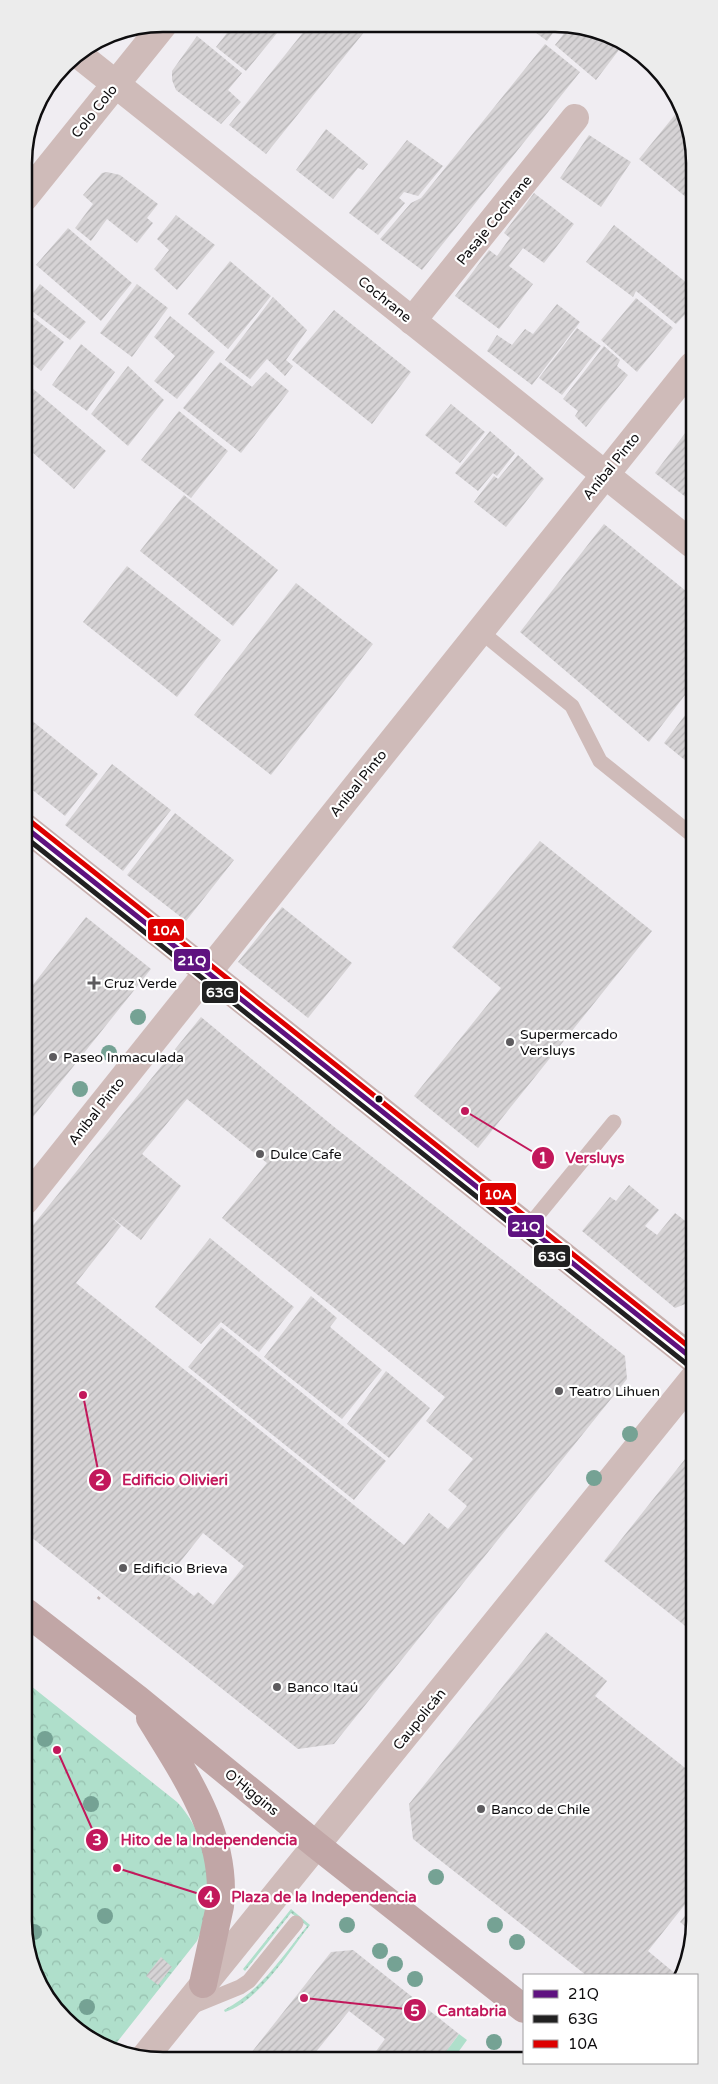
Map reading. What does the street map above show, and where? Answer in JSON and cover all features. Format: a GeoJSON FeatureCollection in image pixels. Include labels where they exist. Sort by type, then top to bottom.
{"type":"FeatureCollection","features":[{"type":"Feature","properties":{"kind":"main road"},"geometry":{"type":"LineString","coordinates":[[33,833],[685,1353]]}},
{"type":"Feature","properties":{"kind":"main road","name":"O'Higgins"},"geometry":{"type":"LineString","coordinates":[[33,1617],[139,1700],[315,1844],[523,2008]]}},
{"type":"Feature","properties":{"kind":"main road"},"geometry":{"type":"LineString","coordinates":[[139,1700],[191,1786],[205,1817],[218,1860],[220,1900],[203,1984]]}},
{"type":"Feature","properties":{"kind":"street","name":"Colo Colo"},"geometry":{"type":"LineString","coordinates":[[33,187],[157,33]]}},
{"type":"Feature","properties":{"kind":"street","name":"Cochrane"},"geometry":{"type":"LineString","coordinates":[[85,59],[686,539]]}},
{"type":"Feature","properties":{"kind":"street","name":"Pasaje Cochrane"},"geometry":{"type":"LineString","coordinates":[[412,321],[575,118]]}},
{"type":"Feature","properties":{"kind":"street","name":"Aníbal Pinto"},"geometry":{"type":"LineString","coordinates":[[33,1192],[686,374]]}},
{"type":"Feature","properties":{"kind":"street","name":"Caupolicán"},"geometry":{"type":"LineString","coordinates":[[150,2050],[685,1388]]}},
{"type":"Feature","properties":{"kind":"lane"},"geometry":{"type":"LineString","coordinates":[[480,631],[572,706],[600,761],[686,829]]}},
{"type":"Feature","properties":{"kind":"lane"},"geometry":{"type":"LineString","coordinates":[[528,1227],[614,1122]]}},
{"type":"Feature","properties":{"kind":"lane"},"geometry":{"type":"LineString","coordinates":[[182,2011],[233,1990],[249,1981],[296,1923]]}},
{"type":"Feature","properties":{"kind":"path"},"geometry":{"type":"LineString","coordinates":[[98,1599],[102,1594]]}},
{"type":"Feature","properties":{"kind":"green space"},"geometry":{"type":"Polygon","coordinates":[[[33,1688],[177,1802],[185,1811],[197,1832],[207,1867],[209,1898],[206,1917],[197,1941],[116,2043],[84,2025],[59,2000],[42,1971],[35,1946],[33,1929],[33,1688]]]}},
{"type":"Feature","properties":{"kind":"green space"},"geometry":{"type":"Polygon","coordinates":[[[291,1909],[310,1925],[261,1987],[250,1998],[225,2012],[224,2010],[249,1994],[270,1973],[307,1926],[291,1913],[245,1971],[243,1969],[291,1909]]]}},
{"type":"Feature","properties":{"kind":"green space"},"geometry":{"type":"Polygon","coordinates":[[[459,2034],[467,2040],[458,2052],[446,2052],[459,2034]]]}},
{"type":"Feature","properties":{"kind":"building"},"geometry":{"type":"Polygon","coordinates":[[[227,33],[277,33],[246,71],[216,47],[227,33]]]}},
{"type":"Feature","properties":{"kind":"building"},"geometry":{"type":"Polygon","coordinates":[[[303,33],[363,33],[266,154],[229,125],[303,33]]]}},
{"type":"Feature","properties":{"kind":"building"},"geometry":{"type":"Polygon","coordinates":[[[536,33],[553,33],[547,41],[536,33]]]}},
{"type":"Feature","properties":{"kind":"building"},"geometry":{"type":"Polygon","coordinates":[[[564,33],[589,37],[605,42],[619,50],[596,80],[555,45],[564,33]]]}},
{"type":"Feature","properties":{"kind":"building"},"geometry":{"type":"Polygon","coordinates":[[[197,36],[242,73],[228,90],[241,102],[221,124],[176,90],[172,80],[172,71],[197,36]]]}},
{"type":"Feature","properties":{"kind":"building"},"geometry":{"type":"Polygon","coordinates":[[[545,44],[580,72],[422,270],[380,239],[411,203],[421,198],[545,44]]]}},
{"type":"Feature","properties":{"kind":"building"},"geometry":{"type":"Polygon","coordinates":[[[676,114],[683,138],[686,163],[686,197],[639,159],[676,114]]]}},
{"type":"Feature","properties":{"kind":"building"},"geometry":{"type":"Polygon","coordinates":[[[326,129],[368,164],[363,170],[358,168],[333,199],[296,170],[326,129]]]}},
{"type":"Feature","properties":{"kind":"building"},"geometry":{"type":"Polygon","coordinates":[[[589,135],[631,162],[601,207],[560,178],[589,135]]]}},
{"type":"Feature","properties":{"kind":"building"},"geometry":{"type":"Polygon","coordinates":[[[407,140],[443,166],[418,196],[404,192],[399,198],[405,203],[378,235],[349,213],[407,140]]]}},
{"type":"Feature","properties":{"kind":"building"},"geometry":{"type":"Polygon","coordinates":[[[107,172],[120,175],[158,204],[147,218],[153,223],[137,243],[107,219],[91,241],[75,228],[93,204],[83,195],[102,173],[107,172]]]}},
{"type":"Feature","properties":{"kind":"building"},"geometry":{"type":"Polygon","coordinates":[[[534,193],[574,224],[544,263],[523,248],[509,266],[533,284],[499,329],[455,296],[489,250],[497,256],[510,238],[504,233],[534,193]]]}},
{"type":"Feature","properties":{"kind":"building"},"geometry":{"type":"Polygon","coordinates":[[[176,215],[215,245],[177,290],[154,269],[169,250],[157,239],[176,215]]]}},
{"type":"Feature","properties":{"kind":"building"},"geometry":{"type":"Polygon","coordinates":[[[614,225],[686,282],[686,313],[676,324],[636,291],[633,297],[586,262],[614,225]]]}},
{"type":"Feature","properties":{"kind":"building"},"geometry":{"type":"Polygon","coordinates":[[[68,228],[132,283],[101,321],[36,265],[68,228]]]}},
{"type":"Feature","properties":{"kind":"building"},"geometry":{"type":"Polygon","coordinates":[[[230,261],[271,296],[228,349],[188,314],[230,261]]]}},
{"type":"Feature","properties":{"kind":"building"},"geometry":{"type":"Polygon","coordinates":[[[40,284],[86,322],[70,340],[33,312],[33,293],[40,284]]]}},
{"type":"Feature","properties":{"kind":"building"},"geometry":{"type":"Polygon","coordinates":[[[137,284],[168,308],[132,357],[100,333],[137,284]]]}},
{"type":"Feature","properties":{"kind":"building"},"geometry":{"type":"Polygon","coordinates":[[[273,297],[307,330],[286,360],[293,366],[285,376],[267,359],[250,379],[225,360],[273,297]]]}},
{"type":"Feature","properties":{"kind":"building"},"geometry":{"type":"Polygon","coordinates":[[[636,298],[673,328],[637,372],[601,340],[636,298]]]}},
{"type":"Feature","properties":{"kind":"building"},"geometry":{"type":"Polygon","coordinates":[[[557,304],[580,322],[532,385],[487,351],[497,335],[512,345],[525,329],[533,334],[557,304]]]}},
{"type":"Feature","properties":{"kind":"building"},"geometry":{"type":"Polygon","coordinates":[[[334,310],[411,372],[372,424],[292,360],[334,310]]]}},
{"type":"Feature","properties":{"kind":"building"},"geometry":{"type":"Polygon","coordinates":[[[170,316],[215,352],[177,399],[154,381],[175,356],[154,337],[170,316]]]}},
{"type":"Feature","properties":{"kind":"building"},"geometry":{"type":"Polygon","coordinates":[[[33,317],[64,342],[41,371],[33,364],[33,317]]]}},
{"type":"Feature","properties":{"kind":"building"},"geometry":{"type":"Polygon","coordinates":[[[577,328],[601,346],[562,395],[539,378],[577,328]]]}},
{"type":"Feature","properties":{"kind":"building"},"geometry":{"type":"Polygon","coordinates":[[[81,344],[115,372],[87,411],[52,385],[81,344]]]}},
{"type":"Feature","properties":{"kind":"building"},"geometry":{"type":"Polygon","coordinates":[[[604,346],[620,360],[617,366],[628,375],[586,427],[575,416],[578,411],[563,399],[604,346]]]}},
{"type":"Feature","properties":{"kind":"building"},"geometry":{"type":"Polygon","coordinates":[[[220,362],[252,387],[266,372],[289,391],[241,453],[183,408],[220,362]]]}},
{"type":"Feature","properties":{"kind":"building"},"geometry":{"type":"Polygon","coordinates":[[[128,366],[164,400],[128,446],[91,414],[128,366]]]}},
{"type":"Feature","properties":{"kind":"building"},"geometry":{"type":"Polygon","coordinates":[[[33,389],[106,451],[74,489],[33,453],[33,389]]]}},
{"type":"Feature","properties":{"kind":"building"},"geometry":{"type":"Polygon","coordinates":[[[451,404],[485,432],[460,463],[425,435],[451,404]]]}},
{"type":"Feature","properties":{"kind":"building"},"geometry":{"type":"Polygon","coordinates":[[[179,411],[228,451],[191,498],[141,460],[179,411]]]}},
{"type":"Feature","properties":{"kind":"building"},"geometry":{"type":"Polygon","coordinates":[[[490,431],[515,453],[497,476],[493,473],[478,491],[455,473],[490,431]]]}},
{"type":"Feature","properties":{"kind":"building"},"geometry":{"type":"Polygon","coordinates":[[[686,432],[686,497],[655,473],[686,432]]]}},
{"type":"Feature","properties":{"kind":"building"},"geometry":{"type":"Polygon","coordinates":[[[518,455],[544,479],[506,527],[474,502],[494,476],[498,479],[518,455]]]}},
{"type":"Feature","properties":{"kind":"building"},"geometry":{"type":"Polygon","coordinates":[[[184,495],[278,570],[233,626],[140,551],[184,495]]]}},
{"type":"Feature","properties":{"kind":"building"},"geometry":{"type":"Polygon","coordinates":[[[604,524],[686,591],[686,694],[649,742],[520,632],[604,524]]]}},
{"type":"Feature","properties":{"kind":"building"},"geometry":{"type":"Polygon","coordinates":[[[127,566],[221,640],[177,697],[83,622],[127,566]]]}},
{"type":"Feature","properties":{"kind":"building"},"geometry":{"type":"Polygon","coordinates":[[[296,583],[373,644],[271,775],[194,715],[296,583]]]}},
{"type":"Feature","properties":{"kind":"building"},"geometry":{"type":"Polygon","coordinates":[[[686,714],[686,761],[664,743],[686,714]]]}},
{"type":"Feature","properties":{"kind":"building"},"geometry":{"type":"Polygon","coordinates":[[[33,721],[98,774],[65,816],[33,790],[33,721]]]}},
{"type":"Feature","properties":{"kind":"building"},"geometry":{"type":"Polygon","coordinates":[[[112,764],[171,810],[123,871],[65,825],[112,764]]]}},
{"type":"Feature","properties":{"kind":"building"},"geometry":{"type":"Polygon","coordinates":[[[175,813],[234,860],[186,921],[127,875],[175,813]]]}},
{"type":"Feature","properties":{"kind":"building","name":"Supermercado Versluys"},"geometry":{"type":"Polygon","coordinates":[[[540,841],[652,931],[478,1148],[414,1096],[501,988],[452,947],[540,841]]]}},
{"type":"Feature","properties":{"kind":"building"},"geometry":{"type":"Polygon","coordinates":[[[282,907],[352,963],[308,1018],[238,962],[282,907]]]}},
{"type":"Feature","properties":{"kind":"building","name":"Paseo Inmaculada"},"geometry":{"type":"Polygon","coordinates":[[[86,917],[151,969],[33,1117],[33,985],[86,917]]]}},
{"type":"Feature","properties":{"kind":"building"},"geometry":{"type":"Polygon","coordinates":[[[201,1017],[333,1126],[625,1356],[627,1379],[334,1744],[298,1749],[33,1539],[33,1225],[201,1017]],[[187,1099],[142,1154],[181,1186],[141,1240],[110,1216],[121,1226],[76,1283],[404,1545],[429,1513],[448,1529],[467,1506],[448,1490],[473,1459],[426,1421],[445,1397],[222,1218],[267,1163],[187,1099]],[[203,1533],[169,1576],[194,1596],[198,1592],[213,1605],[244,1566],[203,1533]]]}},
{"type":"Feature","properties":{"kind":"building"},"geometry":{"type":"Polygon","coordinates":[[[629,1185],[659,1210],[645,1226],[657,1235],[675,1213],[685,1221],[685,1304],[675,1308],[582,1231],[610,1197],[616,1201],[629,1185]]]}},
{"type":"Feature","properties":{"kind":"building"},"geometry":{"type":"Polygon","coordinates":[[[210,1238],[294,1307],[259,1352],[221,1322],[201,1344],[155,1307],[210,1238]]]}},
{"type":"Feature","properties":{"kind":"building"},"geometry":{"type":"Polygon","coordinates":[[[311,1296],[337,1318],[330,1327],[382,1370],[342,1419],[264,1357],[311,1296]]]}},
{"type":"Feature","properties":{"kind":"building"},"geometry":{"type":"Polygon","coordinates":[[[221,1327],[386,1461],[354,1500],[188,1367],[221,1327]]]}},
{"type":"Feature","properties":{"kind":"building"},"geometry":{"type":"Polygon","coordinates":[[[386,1371],[430,1408],[389,1458],[347,1424],[386,1371]]]}},
{"type":"Feature","properties":{"kind":"building"},"geometry":{"type":"Polygon","coordinates":[[[685,1459],[685,1626],[604,1561],[685,1459]]]}},
{"type":"Feature","properties":{"kind":"building"},"geometry":{"type":"Polygon","coordinates":[[[546,1632],[607,1681],[595,1696],[685,1768],[685,1904],[648,1951],[674,1974],[585,1974],[413,1839],[409,1804],[546,1632]]]}},
{"type":"Feature","properties":{"kind":"building"},"geometry":{"type":"Polygon","coordinates":[[[685,1916],[685,1926],[680,1922],[685,1916]]]}},
{"type":"Feature","properties":{"kind":"building"},"geometry":{"type":"Polygon","coordinates":[[[353,1950],[459,2034],[446,2052],[375,2052],[385,2039],[349,2011],[316,2052],[252,2052],[331,1952],[353,1950]]]}},
{"type":"Feature","properties":{"kind":"building"},"geometry":{"type":"Polygon","coordinates":[[[161,1957],[172,1967],[158,1985],[146,1976],[161,1957]]]}},
{"type":"Feature","properties":{"kind":"transit line","name":"10A"},"geometry":{"type":"LineString","coordinates":[[33,823],[685,1344]]}},
{"type":"Feature","properties":{"kind":"transit line","name":"21Q"},"geometry":{"type":"LineString","coordinates":[[33,833],[685,1353]]}},
{"type":"Feature","properties":{"kind":"transit line","name":"63G"},"geometry":{"type":"LineString","coordinates":[[33,843],[685,1363]]}},
{"type":"Feature","properties":{"kind":"place","name":"Cruz Verde"},"geometry":{"type":"Point","coordinates":[94,983]}},
{"type":"Feature","properties":{"kind":"place","name":"Supermercado Versluys"},"geometry":{"type":"Point","coordinates":[510,1042]}},
{"type":"Feature","properties":{"kind":"place","name":"Paseo Inmaculada"},"geometry":{"type":"Point","coordinates":[53,1057]}},
{"type":"Feature","properties":{"kind":"place","name":"Versluys"},"geometry":{"type":"Point","coordinates":[465,1111]}},
{"type":"Feature","properties":{"kind":"place","name":"Dulce Cafe"},"geometry":{"type":"Point","coordinates":[260,1154]}},
{"type":"Feature","properties":{"kind":"place","name":"Teatro Lihuen"},"geometry":{"type":"Point","coordinates":[559,1391]}},
{"type":"Feature","properties":{"kind":"place","name":"Edificio Olivieri"},"geometry":{"type":"Point","coordinates":[83,1395]}},
{"type":"Feature","properties":{"kind":"place","name":"Edificio Brieva"},"geometry":{"type":"Point","coordinates":[123,1568]}},
{"type":"Feature","properties":{"kind":"place","name":"Banco Itaú"},"geometry":{"type":"Point","coordinates":[277,1687]}},
{"type":"Feature","properties":{"kind":"place","name":"Hito de la Independencia"},"geometry":{"type":"Point","coordinates":[57,1750]}},
{"type":"Feature","properties":{"kind":"place","name":"Banco de Chile"},"geometry":{"type":"Point","coordinates":[481,1809]}},
{"type":"Feature","properties":{"kind":"place","name":"Plaza de la Independencia"},"geometry":{"type":"Point","coordinates":[117,1868]}},
{"type":"Feature","properties":{"kind":"place","name":"Cantabria"},"geometry":{"type":"Point","coordinates":[304,1998]}}]}
